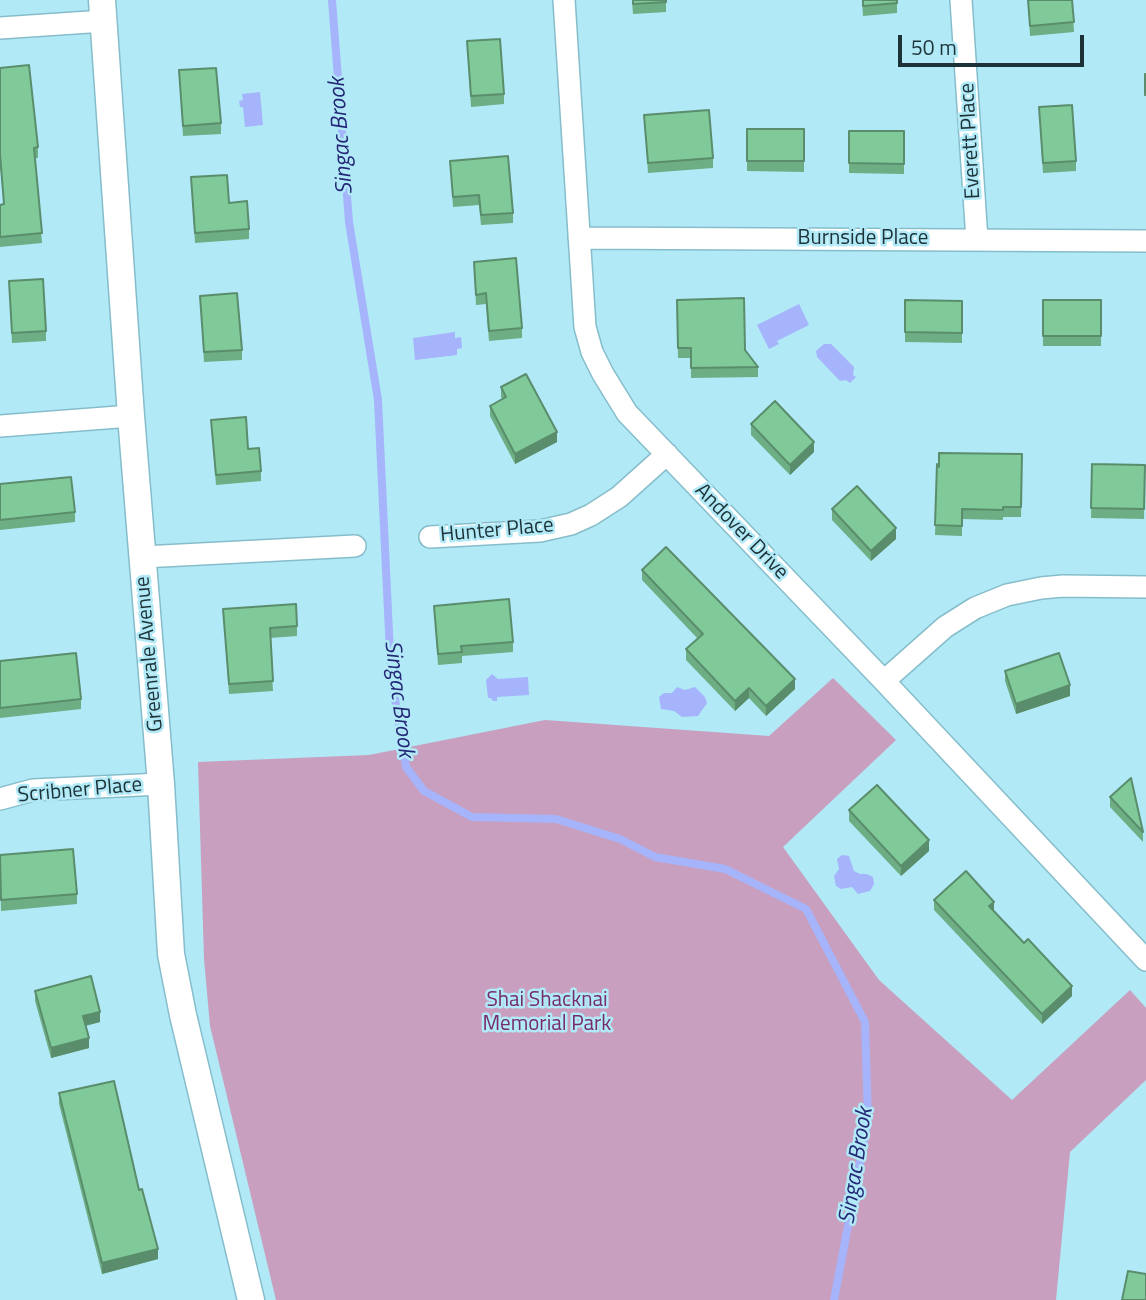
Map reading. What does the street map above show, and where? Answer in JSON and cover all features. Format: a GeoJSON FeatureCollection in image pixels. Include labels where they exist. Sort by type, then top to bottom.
{"type":"FeatureCollection","features":[{"type":"Feature","properties":{"kind":"street","name":"Andover Drive"},"geometry":{"type":"LineString","coordinates":[[564,0],[585,327],[592,352],[627,413],[1146,960]]}},
{"type":"Feature","properties":{"kind":"street","name":"Everett Place"},"geometry":{"type":"LineString","coordinates":[[961,0],[977,240]]}},
{"type":"Feature","properties":{"kind":"street"},"geometry":{"type":"LineString","coordinates":[[0,29],[103,11]]}},
{"type":"Feature","properties":{"kind":"street","name":"Greenrale Avenue"},"geometry":{"type":"LineString","coordinates":[[103,11],[172,954],[183,1016],[251,1300]]}},
{"type":"Feature","properties":{"kind":"street","name":"Burnside Place"},"geometry":{"type":"LineString","coordinates":[[579,238],[1146,241]]}},
{"type":"Feature","properties":{"kind":"street"},"geometry":{"type":"LineString","coordinates":[[0,426],[131,415]]}},
{"type":"Feature","properties":{"kind":"street","name":"Hunter Place"},"geometry":{"type":"LineString","coordinates":[[430,537],[540,531],[571,524],[619,497],[667,454]]}},
{"type":"Feature","properties":{"kind":"street"},"geometry":{"type":"LineString","coordinates":[[142,557],[355,547]]}},
{"type":"Feature","properties":{"kind":"street"},"geometry":{"type":"LineString","coordinates":[[884,681],[944,627],[975,608],[1007,595],[1063,586],[1146,587]]}},
{"type":"Feature","properties":{"kind":"street","name":"Scribner Place"},"geometry":{"type":"LineString","coordinates":[[0,799],[33,790],[161,784]]}},
{"type":"Feature","properties":{"kind":"green space","name":"Shai Shacknai Memorial Park"},"geometry":{"type":"Polygon","coordinates":[[[833,678],[896,740],[783,847],[879,980],[1012,1100],[1130,990],[1146,1008],[1146,1080],[1070,1152],[1056,1300],[276,1300],[210,1026],[204,959],[198,762],[369,755],[545,720],[769,736],[833,678]]]}},
{"type":"Feature","properties":{"kind":"water"},"geometry":{"type":"Polygon","coordinates":[[[260,92],[263,125],[245,127],[243,107],[240,107],[239,101],[243,100],[242,94],[260,92]]]}},
{"type":"Feature","properties":{"kind":"water"},"geometry":{"type":"Polygon","coordinates":[[[799,304],[809,325],[777,341],[779,344],[769,349],[757,325],[799,304]]]}},
{"type":"Feature","properties":{"kind":"water"},"geometry":{"type":"Polygon","coordinates":[[[455,332],[455,338],[461,337],[462,348],[457,349],[457,355],[415,360],[413,338],[455,332]]]}},
{"type":"Feature","properties":{"kind":"water"},"geometry":{"type":"Polygon","coordinates":[[[824,344],[831,344],[854,367],[853,375],[856,377],[850,383],[846,380],[840,381],[817,357],[816,351],[824,344]]]}},
{"type":"Feature","properties":{"kind":"water"},"geometry":{"type":"Polygon","coordinates":[[[492,674],[498,679],[528,677],[529,695],[497,697],[497,701],[493,701],[488,698],[486,680],[492,674]]]}},
{"type":"Feature","properties":{"kind":"water"},"geometry":{"type":"Polygon","coordinates":[[[677,687],[685,690],[695,687],[705,697],[707,703],[698,716],[682,717],[674,711],[661,709],[659,697],[664,693],[672,693],[677,687]]]}},
{"type":"Feature","properties":{"kind":"water"},"geometry":{"type":"Polygon","coordinates":[[[842,855],[849,856],[854,871],[873,877],[874,884],[870,891],[858,894],[852,887],[841,889],[836,886],[834,876],[839,869],[837,859],[842,855]]]}},
{"type":"Feature","properties":{"kind":"building"},"geometry":{"type":"Polygon","coordinates":[[[633,0],[666,0],[666,2],[633,4],[633,0]]]}},
{"type":"Feature","properties":{"kind":"building"},"geometry":{"type":"Polygon","coordinates":[[[863,0],[897,0],[897,3],[863,6],[863,0]]]}},
{"type":"Feature","properties":{"kind":"building"},"geometry":{"type":"Polygon","coordinates":[[[1028,0],[1072,0],[1074,22],[1030,26],[1028,0]]]}},
{"type":"Feature","properties":{"kind":"building"},"geometry":{"type":"Polygon","coordinates":[[[500,39],[504,94],[471,96],[467,41],[500,39]]]}},
{"type":"Feature","properties":{"kind":"building"},"geometry":{"type":"Polygon","coordinates":[[[29,65],[38,147],[34,148],[42,233],[0,237],[0,205],[4,204],[0,154],[0,68],[29,65]]]}},
{"type":"Feature","properties":{"kind":"building"},"geometry":{"type":"Polygon","coordinates":[[[216,68],[221,123],[183,126],[179,70],[216,68]]]}},
{"type":"Feature","properties":{"kind":"building"},"geometry":{"type":"Polygon","coordinates":[[[1072,105],[1076,161],[1043,163],[1039,107],[1072,105]]]}},
{"type":"Feature","properties":{"kind":"building"},"geometry":{"type":"Polygon","coordinates":[[[709,110],[713,158],[648,163],[644,115],[709,110]]]}},
{"type":"Feature","properties":{"kind":"building"},"geometry":{"type":"Polygon","coordinates":[[[747,129],[804,129],[804,161],[747,161],[747,129]]]}},
{"type":"Feature","properties":{"kind":"building"},"geometry":{"type":"Polygon","coordinates":[[[849,131],[904,131],[904,164],[849,163],[849,131]]]}},
{"type":"Feature","properties":{"kind":"building"},"geometry":{"type":"Polygon","coordinates":[[[508,156],[513,213],[481,215],[479,195],[453,197],[450,161],[508,156]]]}},
{"type":"Feature","properties":{"kind":"building"},"geometry":{"type":"Polygon","coordinates":[[[227,175],[229,203],[247,201],[249,229],[195,233],[191,177],[227,175]]]}},
{"type":"Feature","properties":{"kind":"building"},"geometry":{"type":"Polygon","coordinates":[[[516,258],[522,328],[489,331],[486,293],[476,295],[474,262],[516,258]]]}},
{"type":"Feature","properties":{"kind":"building"},"geometry":{"type":"Polygon","coordinates":[[[43,279],[46,331],[12,333],[9,281],[43,279]]]}},
{"type":"Feature","properties":{"kind":"building"},"geometry":{"type":"Polygon","coordinates":[[[237,293],[242,350],[204,352],[200,296],[237,293]]]}},
{"type":"Feature","properties":{"kind":"building"},"geometry":{"type":"Polygon","coordinates":[[[744,298],[745,350],[758,367],[691,368],[691,348],[678,348],[677,300],[744,298]]]}},
{"type":"Feature","properties":{"kind":"building"},"geometry":{"type":"Polygon","coordinates":[[[905,300],[962,301],[962,333],[905,332],[905,300]]]}},
{"type":"Feature","properties":{"kind":"building"},"geometry":{"type":"Polygon","coordinates":[[[1043,300],[1101,300],[1101,336],[1043,336],[1043,300]]]}},
{"type":"Feature","properties":{"kind":"building"},"geometry":{"type":"Polygon","coordinates":[[[526,374],[557,432],[515,454],[490,406],[506,397],[501,387],[526,374]]]}},
{"type":"Feature","properties":{"kind":"building"},"geometry":{"type":"Polygon","coordinates":[[[775,401],[814,442],[790,465],[751,424],[775,401]]]}},
{"type":"Feature","properties":{"kind":"building"},"geometry":{"type":"Polygon","coordinates":[[[246,417],[248,449],[259,448],[261,471],[216,475],[211,420],[246,417]]]}},
{"type":"Feature","properties":{"kind":"building"},"geometry":{"type":"Polygon","coordinates":[[[939,453],[1022,454],[1021,507],[1003,507],[1003,510],[962,509],[962,526],[935,525],[939,453]]]}},
{"type":"Feature","properties":{"kind":"building"},"geometry":{"type":"Polygon","coordinates":[[[1092,464],[1145,465],[1144,509],[1091,508],[1092,464]]]}},
{"type":"Feature","properties":{"kind":"building"},"geometry":{"type":"Polygon","coordinates":[[[71,477],[75,512],[0,520],[0,484],[71,477]]]}},
{"type":"Feature","properties":{"kind":"building"},"geometry":{"type":"Polygon","coordinates":[[[857,486],[896,528],[871,551],[832,509],[857,486]]]}},
{"type":"Feature","properties":{"kind":"building"},"geometry":{"type":"Polygon","coordinates":[[[666,547],[795,679],[766,706],[749,688],[735,701],[686,649],[703,634],[642,570],[666,547]]]}},
{"type":"Feature","properties":{"kind":"building"},"geometry":{"type":"Polygon","coordinates":[[[509,599],[513,642],[461,646],[462,652],[438,654],[434,606],[509,599]]]}},
{"type":"Feature","properties":{"kind":"building"},"geometry":{"type":"Polygon","coordinates":[[[296,604],[297,626],[270,628],[273,681],[229,684],[223,609],[296,604]]]}},
{"type":"Feature","properties":{"kind":"building"},"geometry":{"type":"Polygon","coordinates":[[[76,653],[81,699],[0,708],[0,661],[76,653]]]}},
{"type":"Feature","properties":{"kind":"building"},"geometry":{"type":"Polygon","coordinates":[[[1059,653],[1070,685],[1016,704],[1005,671],[1059,653]]]}},
{"type":"Feature","properties":{"kind":"building"},"geometry":{"type":"Polygon","coordinates":[[[1131,778],[1143,832],[1110,797],[1131,778]]]}},
{"type":"Feature","properties":{"kind":"building"},"geometry":{"type":"Polygon","coordinates":[[[877,785],[929,840],[901,866],[849,810],[877,785]]]}},
{"type":"Feature","properties":{"kind":"building"},"geometry":{"type":"Polygon","coordinates":[[[73,849],[77,894],[1,900],[0,855],[73,849]]]}},
{"type":"Feature","properties":{"kind":"building"},"geometry":{"type":"Polygon","coordinates":[[[966,871],[994,902],[989,906],[1024,943],[1028,939],[1072,986],[1042,1014],[934,900],[966,871]]]}},
{"type":"Feature","properties":{"kind":"building"},"geometry":{"type":"Polygon","coordinates":[[[91,976],[100,1012],[83,1016],[89,1038],[51,1048],[35,991],[91,976]]]}},
{"type":"Feature","properties":{"kind":"building"},"geometry":{"type":"Polygon","coordinates":[[[114,1081],[139,1190],[142,1189],[158,1249],[102,1263],[59,1093],[114,1081]]]}},
{"type":"Feature","properties":{"kind":"building"},"geometry":{"type":"Polygon","coordinates":[[[1128,1271],[1146,1274],[1146,1300],[1122,1300],[1128,1271]]]}},
{"type":"Feature","properties":{"kind":"waterway","name":"Singac Brook"},"geometry":{"type":"LineString","coordinates":[[332,0],[349,222],[378,400],[391,675],[406,767],[424,791],[472,817],[556,819],[620,839],[655,857],[725,869],[806,909],[865,1022],[868,1120],[834,1300]]}}]}
